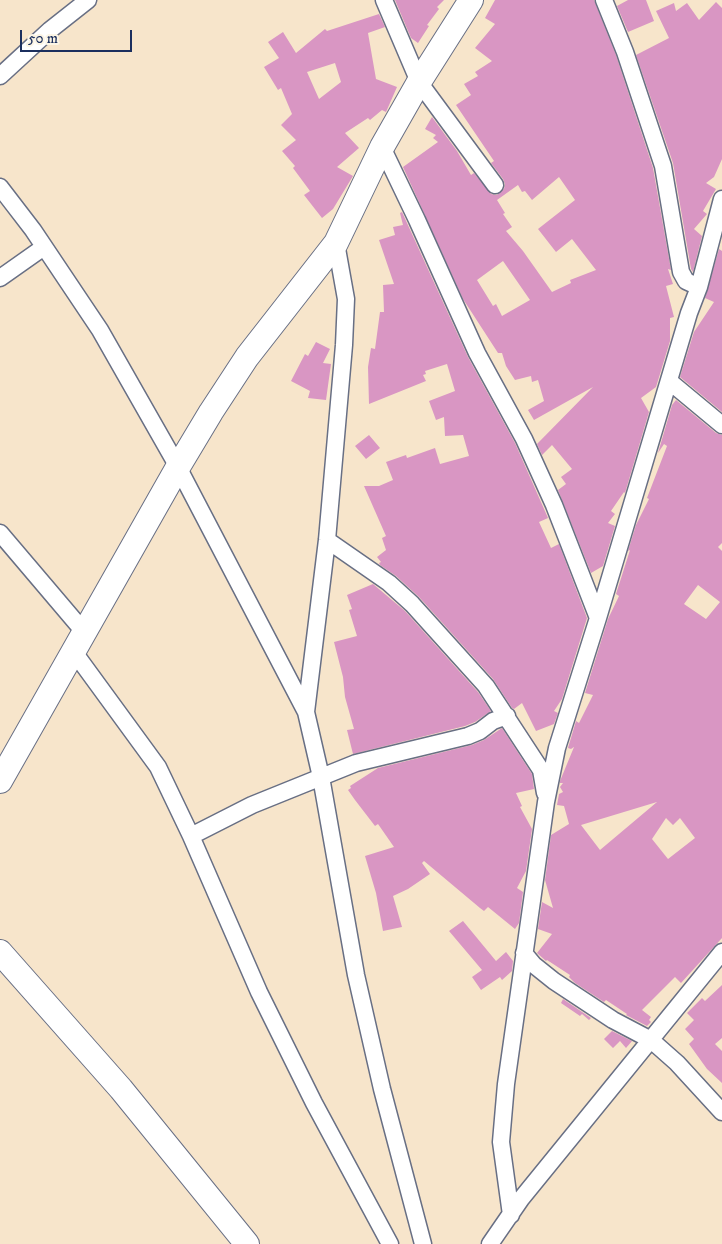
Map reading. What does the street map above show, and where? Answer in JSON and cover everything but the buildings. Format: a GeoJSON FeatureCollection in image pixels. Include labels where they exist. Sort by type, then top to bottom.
{"type":"FeatureCollection","features":[{"type":"Feature","properties":{"kind":"street"},"geometry":{"type":"LineString","coordinates":[[0,76],[50,30],[72,6],[88,0]]}},
{"type":"Feature","properties":{"kind":"street"},"geometry":{"type":"LineString","coordinates":[[384,0],[419,82],[495,185]]}},
{"type":"Feature","properties":{"kind":"street"},"geometry":{"type":"LineString","coordinates":[[0,781],[178,467],[247,357],[336,243],[382,147],[419,82],[471,0]]}},
{"type":"Feature","properties":{"kind":"street"},"geometry":{"type":"LineString","coordinates":[[604,0],[625,52],[663,166],[681,272],[686,281],[699,287]]}},
{"type":"Feature","properties":{"kind":"street"},"geometry":{"type":"LineString","coordinates":[[382,147],[478,354],[524,439],[554,505],[598,618]]}},
{"type":"Feature","properties":{"kind":"street"},"geometry":{"type":"LineString","coordinates":[[0,187],[44,247],[100,330],[178,467],[306,712],[321,777],[356,975],[382,1089],[423,1244]]}},
{"type":"Feature","properties":{"kind":"street"},"geometry":{"type":"LineString","coordinates":[[511,1215],[501,1142],[506,1084],[546,802],[557,748],[689,313],[699,287],[722,199]]}},
{"type":"Feature","properties":{"kind":"street"},"geometry":{"type":"LineString","coordinates":[[306,712],[327,540],[344,346],[346,299],[336,243]]}},
{"type":"Feature","properties":{"kind":"street"},"geometry":{"type":"LineString","coordinates":[[0,278],[44,247]]}},
{"type":"Feature","properties":{"kind":"street"},"geometry":{"type":"LineString","coordinates":[[669,381],[722,425]]}},
{"type":"Feature","properties":{"kind":"street"},"geometry":{"type":"LineString","coordinates":[[0,533],[79,642],[158,766],[191,836],[259,992],[314,1103],[390,1244]]}},
{"type":"Feature","properties":{"kind":"street"},"geometry":{"type":"LineString","coordinates":[[327,540],[389,583],[412,604],[486,686],[540,770],[546,802]]}},
{"type":"Feature","properties":{"kind":"street"},"geometry":{"type":"LineString","coordinates":[[191,836],[252,805],[356,763],[468,736],[480,731],[493,721],[507,716]]}},
{"type":"Feature","properties":{"kind":"street"},"geometry":{"type":"LineString","coordinates":[[0,952],[121,1089],[247,1244]]}},
{"type":"Feature","properties":{"kind":"street"},"geometry":{"type":"LineString","coordinates":[[490,1244],[521,1199],[722,952]]}},
{"type":"Feature","properties":{"kind":"street"},"geometry":{"type":"LineString","coordinates":[[524,954],[554,981],[612,1020],[651,1040],[677,1063],[722,1112]]}}]}
